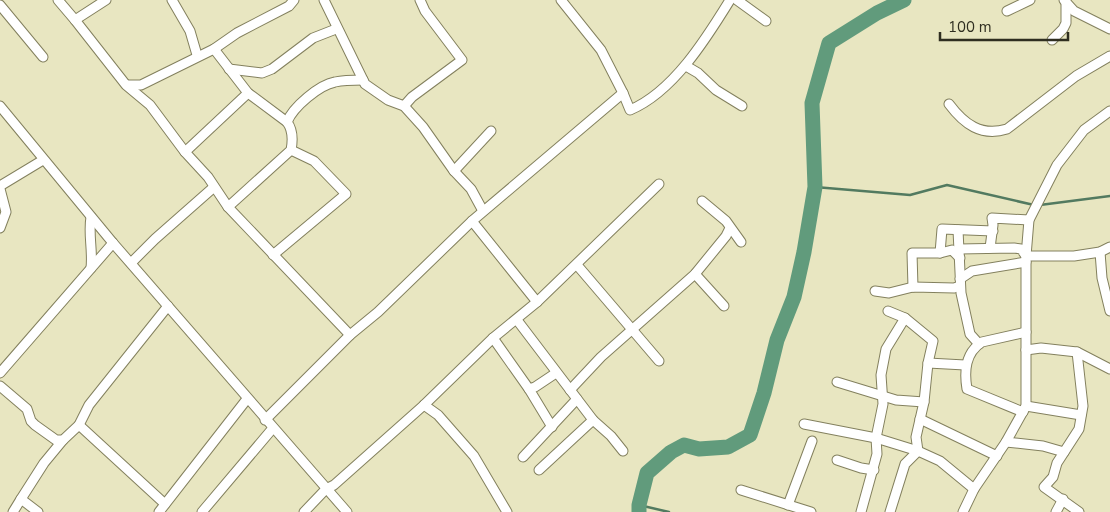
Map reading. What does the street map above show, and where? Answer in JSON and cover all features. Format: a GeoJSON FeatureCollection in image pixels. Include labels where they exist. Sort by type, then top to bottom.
{"type":"FeatureCollection","features":[{"type":"Feature","properties":{"kind":"street"},"geometry":{"type":"LineString","coordinates":[[58,0],[126,85],[150,106],[185,152],[208,177],[228,207],[350,335]]}},
{"type":"Feature","properties":{"kind":"street"},"geometry":{"type":"LineString","coordinates":[[75,20],[106,0]]}},
{"type":"Feature","properties":{"kind":"street"},"geometry":{"type":"LineString","coordinates":[[172,0],[190,31],[197,56]]}},
{"type":"Feature","properties":{"kind":"street"},"geometry":{"type":"LineString","coordinates":[[126,85],[141,85],[214,49],[237,33],[289,6],[294,0]]}},
{"type":"Feature","properties":{"kind":"street"},"geometry":{"type":"LineString","coordinates":[[324,0],[363,80],[388,100],[404,106],[423,127],[454,172],[471,190],[484,212]]}},
{"type":"Feature","properties":{"kind":"street"},"geometry":{"type":"LineString","coordinates":[[404,106],[412,97],[462,60],[425,11],[420,0]]}},
{"type":"Feature","properties":{"kind":"street"},"geometry":{"type":"LineString","coordinates":[[561,0],[601,50],[630,110],[644,104],[686,66],[730,0]]}},
{"type":"Feature","properties":{"kind":"street"},"geometry":{"type":"LineString","coordinates":[[737,0],[766,21]]}},
{"type":"Feature","properties":{"kind":"street"},"geometry":{"type":"LineString","coordinates":[[1007,12],[1030,0]]}},
{"type":"Feature","properties":{"kind":"street"},"geometry":{"type":"LineString","coordinates":[[1065,1],[1074,11],[1110,28]]}},
{"type":"Feature","properties":{"kind":"street"},"geometry":{"type":"LineString","coordinates":[[1052,40],[1066,23],[1065,1]]}},
{"type":"Feature","properties":{"kind":"street"},"geometry":{"type":"LineString","coordinates":[[0,5],[44,57]]}},
{"type":"Feature","properties":{"kind":"street"},"geometry":{"type":"LineString","coordinates":[[230,69],[262,72],[272,69],[313,38],[336,28]]}},
{"type":"Feature","properties":{"kind":"street"},"geometry":{"type":"LineString","coordinates":[[214,49],[248,93],[291,126],[291,150],[228,207]]}},
{"type":"Feature","properties":{"kind":"street"},"geometry":{"type":"LineString","coordinates":[[949,104],[962,121],[993,133],[1006,130],[1076,76],[1110,56]]}},
{"type":"Feature","properties":{"kind":"street"},"geometry":{"type":"LineString","coordinates":[[686,66],[698,73],[716,90],[742,106]]}},
{"type":"Feature","properties":{"kind":"street"},"geometry":{"type":"LineString","coordinates":[[288,122],[290,114],[309,95],[334,82],[363,80]]}},
{"type":"Feature","properties":{"kind":"street"},"geometry":{"type":"LineString","coordinates":[[185,152],[248,93]]}},
{"type":"Feature","properties":{"kind":"street"},"geometry":{"type":"LineString","coordinates":[[265,420],[350,335],[378,312],[472,221],[623,93]]}},
{"type":"Feature","properties":{"kind":"street"},"geometry":{"type":"LineString","coordinates":[[0,106],[113,243],[347,512]]}},
{"type":"Feature","properties":{"kind":"street"},"geometry":{"type":"LineString","coordinates":[[963,512],[974,489],[1006,442],[1024,409],[1026,259],[1029,220],[1058,165],[1078,137],[1084,130],[1110,111]]}},
{"type":"Feature","properties":{"kind":"street"},"geometry":{"type":"LineString","coordinates":[[454,172],[491,131]]}},
{"type":"Feature","properties":{"kind":"street"},"geometry":{"type":"LineString","coordinates":[[273,256],[346,194],[314,161],[291,150]]}},
{"type":"Feature","properties":{"kind":"street"},"geometry":{"type":"LineString","coordinates":[[0,228],[6,212],[0,188],[43,160]]}},
{"type":"Feature","properties":{"kind":"street"},"geometry":{"type":"LineString","coordinates":[[304,512],[326,489],[334,485],[424,405],[493,338],[537,302],[659,184]]}},
{"type":"Feature","properties":{"kind":"street"},"geometry":{"type":"LineString","coordinates":[[131,263],[214,187]]}},
{"type":"Feature","properties":{"kind":"street"},"geometry":{"type":"LineString","coordinates":[[702,201],[726,221],[741,242]]}},
{"type":"Feature","properties":{"kind":"street"},"geometry":{"type":"LineString","coordinates":[[91,217],[89,228],[93,252],[91,268]]}},
{"type":"Feature","properties":{"kind":"street"},"geometry":{"type":"LineString","coordinates":[[990,248],[993,231],[992,218],[1029,220]]}},
{"type":"Feature","properties":{"kind":"street"},"geometry":{"type":"LineString","coordinates":[[472,221],[537,302]]}},
{"type":"Feature","properties":{"kind":"street"},"geometry":{"type":"LineString","coordinates":[[570,390],[601,357],[694,274],[726,236],[730,228]]}},
{"type":"Feature","properties":{"kind":"street"},"geometry":{"type":"LineString","coordinates":[[940,253],[940,231],[942,229],[993,231]]}},
{"type":"Feature","properties":{"kind":"street"},"geometry":{"type":"LineString","coordinates":[[958,230],[960,254],[959,286],[970,334],[980,344]]}},
{"type":"Feature","properties":{"kind":"street"},"geometry":{"type":"LineString","coordinates":[[0,373],[113,243]]}},
{"type":"Feature","properties":{"kind":"street"},"geometry":{"type":"LineString","coordinates":[[875,290],[889,293],[913,287],[959,286],[972,271],[1026,259],[1074,256],[1100,252],[1110,247]]}},
{"type":"Feature","properties":{"kind":"street"},"geometry":{"type":"LineString","coordinates":[[913,287],[912,253],[940,253],[954,250],[960,254],[990,248],[1021,248],[1026,259]]}},
{"type":"Feature","properties":{"kind":"street"},"geometry":{"type":"LineString","coordinates":[[1100,252],[1102,278],[1110,311]]}},
{"type":"Feature","properties":{"kind":"street"},"geometry":{"type":"LineString","coordinates":[[577,265],[659,361]]}},
{"type":"Feature","properties":{"kind":"street"},"geometry":{"type":"LineString","coordinates":[[694,274],[724,306]]}},
{"type":"Feature","properties":{"kind":"street"},"geometry":{"type":"LineString","coordinates":[[13,512],[44,463],[63,440],[79,425],[89,405],[168,306]]}},
{"type":"Feature","properties":{"kind":"street"},"geometry":{"type":"LineString","coordinates":[[888,311],[905,318],[933,341],[928,362],[924,402],[916,437],[918,452]]}},
{"type":"Feature","properties":{"kind":"street"},"geometry":{"type":"LineString","coordinates":[[862,512],[877,454],[876,438],[882,396],[881,375],[886,350],[905,318]]}},
{"type":"Feature","properties":{"kind":"street"},"geometry":{"type":"LineString","coordinates":[[517,320],[593,420],[623,451]]}},
{"type":"Feature","properties":{"kind":"street"},"geometry":{"type":"LineString","coordinates":[[1026,332],[975,346],[965,365],[967,389],[1024,409],[1081,414]]}},
{"type":"Feature","properties":{"kind":"street"},"geometry":{"type":"LineString","coordinates":[[493,338],[529,389],[552,427]]}},
{"type":"Feature","properties":{"kind":"street"},"geometry":{"type":"LineString","coordinates":[[1026,350],[1041,348],[1077,352],[1110,369]]}},
{"type":"Feature","properties":{"kind":"street"},"geometry":{"type":"LineString","coordinates":[[1077,352],[1083,406],[1079,429],[1057,463],[1053,477],[1044,487],[1063,498],[1079,512]]}},
{"type":"Feature","properties":{"kind":"street"},"geometry":{"type":"LineString","coordinates":[[928,362],[965,365]]}},
{"type":"Feature","properties":{"kind":"street"},"geometry":{"type":"LineString","coordinates":[[529,389],[535,387],[556,372]]}},
{"type":"Feature","properties":{"kind":"street"},"geometry":{"type":"LineString","coordinates":[[837,382],[896,400],[924,402]]}},
{"type":"Feature","properties":{"kind":"street"},"geometry":{"type":"LineString","coordinates":[[0,386],[27,409],[31,421],[35,425],[56,440],[63,440]]}},
{"type":"Feature","properties":{"kind":"street"},"geometry":{"type":"LineString","coordinates":[[159,512],[247,399]]}},
{"type":"Feature","properties":{"kind":"street"},"geometry":{"type":"LineString","coordinates":[[523,456],[577,399]]}},
{"type":"Feature","properties":{"kind":"street"},"geometry":{"type":"LineString","coordinates":[[424,405],[438,415],[474,456],[507,512]]}},
{"type":"Feature","properties":{"kind":"street"},"geometry":{"type":"LineString","coordinates":[[920,419],[997,456]]}},
{"type":"Feature","properties":{"kind":"street"},"geometry":{"type":"LineString","coordinates":[[539,470],[593,420]]}},
{"type":"Feature","properties":{"kind":"street"},"geometry":{"type":"LineString","coordinates":[[804,424],[876,438],[918,452],[940,461],[974,489]]}},
{"type":"Feature","properties":{"kind":"street"},"geometry":{"type":"LineString","coordinates":[[79,425],[165,504]]}},
{"type":"Feature","properties":{"kind":"street"},"geometry":{"type":"LineString","coordinates":[[202,512],[272,428]]}},
{"type":"Feature","properties":{"kind":"street"},"geometry":{"type":"LineString","coordinates":[[788,505],[812,441]]}},
{"type":"Feature","properties":{"kind":"street"},"geometry":{"type":"LineString","coordinates":[[1006,442],[1043,446],[1064,452]]}},
{"type":"Feature","properties":{"kind":"street"},"geometry":{"type":"LineString","coordinates":[[890,512],[906,464],[918,452]]}},
{"type":"Feature","properties":{"kind":"street"},"geometry":{"type":"LineString","coordinates":[[837,460],[874,470]]}},
{"type":"Feature","properties":{"kind":"street"},"geometry":{"type":"LineString","coordinates":[[741,490],[811,512]]}},
{"type":"Feature","properties":{"kind":"street"},"geometry":{"type":"LineString","coordinates":[[21,498],[38,512]]}},
{"type":"Feature","properties":{"kind":"street"},"geometry":{"type":"LineString","coordinates":[[1056,512],[1063,498]]}},
{"type":"Feature","properties":{"kind":"waterway"},"geometry":{"type":"LineString","coordinates":[[639,512],[647,473],[671,452],[684,445],[699,449],[728,447],[750,435],[764,393],[777,340],[794,297],[804,252],[815,187],[812,103],[829,43],[877,13],[904,0]]}},
{"type":"Feature","properties":{"kind":"waterway"},"geometry":{"type":"LineString","coordinates":[[815,187],[910,195],[947,185],[1034,205]]}},
{"type":"Feature","properties":{"kind":"waterway"},"geometry":{"type":"LineString","coordinates":[[1040,205],[1110,196]]}},
{"type":"Feature","properties":{"kind":"waterway"},"geometry":{"type":"LineString","coordinates":[[639,505],[669,512]]}}]}
